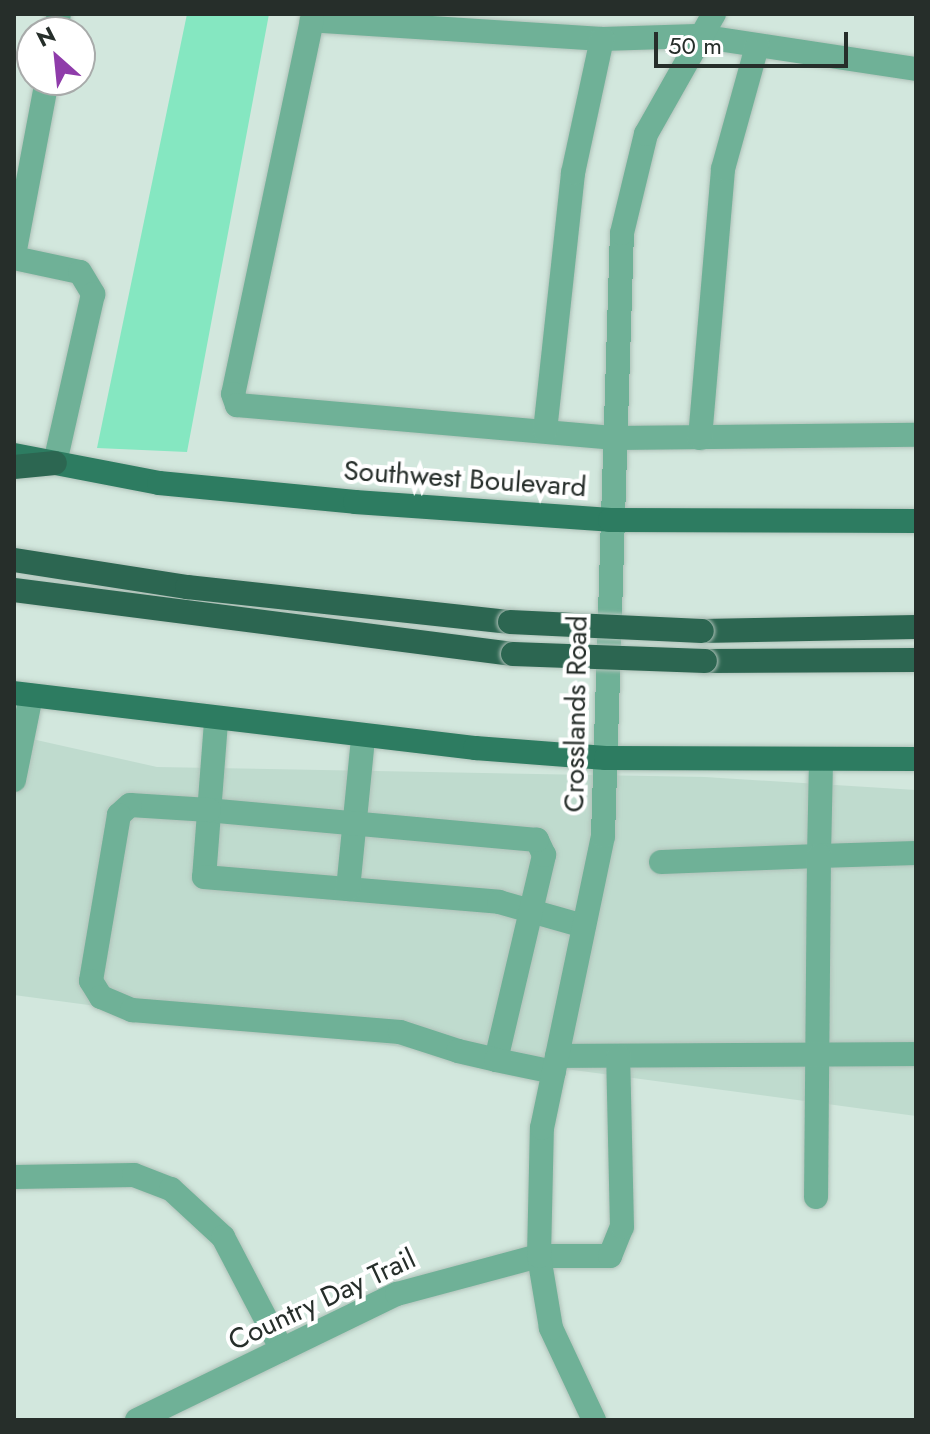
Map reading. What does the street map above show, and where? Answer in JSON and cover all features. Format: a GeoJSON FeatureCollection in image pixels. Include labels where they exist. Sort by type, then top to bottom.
{"type":"FeatureCollection","features":[{"type":"Feature","properties":{"kind":"highway"},"geometry":{"type":"LineString","coordinates":[[14,467],[55,463]]}},
{"type":"Feature","properties":{"kind":"highway"},"geometry":{"type":"LineString","coordinates":[[14,560],[187,587],[510,622],[702,631],[916,627]]}},
{"type":"Feature","properties":{"kind":"highway"},"geometry":{"type":"LineString","coordinates":[[14,590],[513,654],[705,661],[916,660]]}},
{"type":"Feature","properties":{"kind":"main road","name":"Southwest Boulevard"},"geometry":{"type":"LineString","coordinates":[[14,455],[218,491],[610,520],[916,521]]}},
{"type":"Feature","properties":{"kind":"main road"},"geometry":{"type":"LineString","coordinates":[[22,694],[216,722],[363,738],[606,758],[916,759]]}},
{"type":"Feature","properties":{"kind":"street","name":"Crosslands Road"},"geometry":{"type":"LineString","coordinates":[[594,1420],[551,1328],[539,1256],[542,1128],[603,836],[610,520],[616,438],[622,233],[633,176],[667,86],[714,14]]}},
{"type":"Feature","properties":{"kind":"street"},"geometry":{"type":"LineString","coordinates":[[916,69],[697,36],[602,39],[312,20],[233,394],[237,405],[616,438],[916,435]]}},
{"type":"Feature","properties":{"kind":"street"},"geometry":{"type":"LineString","coordinates":[[545,431],[573,173],[602,39]]}},
{"type":"Feature","properties":{"kind":"street"},"geometry":{"type":"LineString","coordinates":[[700,438],[723,169],[757,46]]}},
{"type":"Feature","properties":{"kind":"street"},"geometry":{"type":"LineString","coordinates":[[44,96],[14,256],[80,272],[93,294],[55,463]]}},
{"type":"Feature","properties":{"kind":"street"},"geometry":{"type":"LineString","coordinates":[[14,778],[22,694]]}},
{"type":"Feature","properties":{"kind":"street"},"geometry":{"type":"LineString","coordinates":[[216,722],[204,877],[348,889],[527,910],[584,926]]}},
{"type":"Feature","properties":{"kind":"street"},"geometry":{"type":"LineString","coordinates":[[348,889],[363,738]]}},
{"type":"Feature","properties":{"kind":"street"},"geometry":{"type":"LineString","coordinates":[[816,1197],[821,761]]}},
{"type":"Feature","properties":{"kind":"street"},"geometry":{"type":"LineString","coordinates":[[496,1060],[527,910],[544,855],[537,840],[130,805],[119,815],[91,981],[101,997],[132,1010],[400,1032],[496,1060],[556,1064],[618,1056],[916,1054]]}},
{"type":"Feature","properties":{"kind":"street"},"geometry":{"type":"LineString","coordinates":[[661,862],[916,853]]}},
{"type":"Feature","properties":{"kind":"street","name":"Country Day Trail"},"geometry":{"type":"LineString","coordinates":[[137,1420],[397,1294],[539,1256],[610,1256],[622,1227],[618,1056]]}},
{"type":"Feature","properties":{"kind":"street"},"geometry":{"type":"LineString","coordinates":[[14,1177],[134,1175],[171,1189],[223,1237],[282,1350]]}},
{"type":"Feature","properties":{"kind":"shaded area"},"geometry":{"type":"Polygon","coordinates":[[[14,735],[157,767],[705,777],[916,790],[916,1116],[14,995],[14,735]]]}},
{"type":"Feature","properties":{"kind":"green space"},"geometry":{"type":"Polygon","coordinates":[[[187,14],[269,14],[187,452],[97,448],[187,14]]]}}]}
